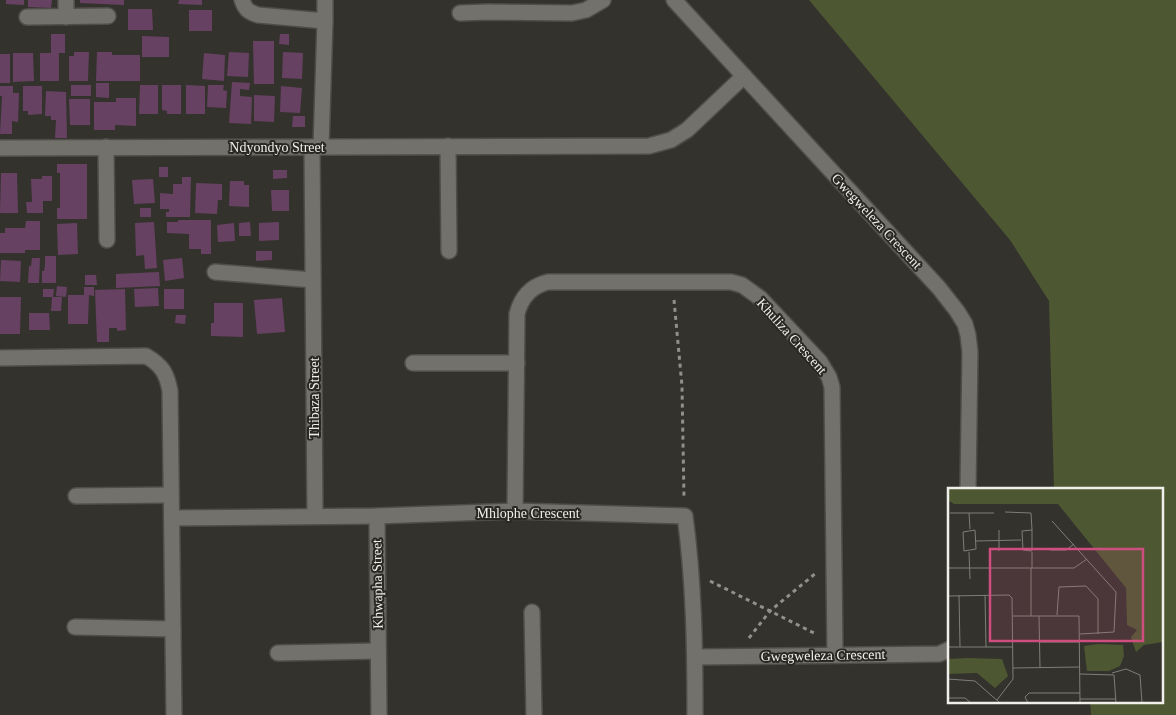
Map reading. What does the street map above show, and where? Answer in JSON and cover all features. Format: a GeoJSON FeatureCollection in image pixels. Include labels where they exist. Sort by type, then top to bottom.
{"type":"FeatureCollection","features":[{"type":"Feature","properties":{"kind":"street"},"geometry":{"type":"LineString","coordinates":[[66,0],[66,17]]}},
{"type":"Feature","properties":{"kind":"street"},"geometry":{"type":"LineString","coordinates":[[242,0],[245,9],[249,13],[325,20]]}},
{"type":"Feature","properties":{"kind":"street","name":"Thibaza Street"},"geometry":{"type":"LineString","coordinates":[[315,516],[313,280],[317,147],[325,0]]}},
{"type":"Feature","properties":{"kind":"street"},"geometry":{"type":"LineString","coordinates":[[460,13],[572,13],[586,10],[603,0]]}},
{"type":"Feature","properties":{"kind":"street","name":"Gwegweleza Crescent"},"geometry":{"type":"LineString","coordinates":[[674,0],[939,288],[965,324],[970,352],[968,488]]}},
{"type":"Feature","properties":{"kind":"street"},"geometry":{"type":"LineString","coordinates":[[27,17],[108,16]]}},
{"type":"Feature","properties":{"kind":"street","name":"Ndyondyo Street"},"geometry":{"type":"LineString","coordinates":[[0,148],[648,146],[671,140],[687,130],[744,76]]}},
{"type":"Feature","properties":{"kind":"street"},"geometry":{"type":"LineString","coordinates":[[448,146],[449,251]]}},
{"type":"Feature","properties":{"kind":"street"},"geometry":{"type":"LineString","coordinates":[[106,147],[107,240]]}},
{"type":"Feature","properties":{"kind":"street"},"geometry":{"type":"LineString","coordinates":[[215,272],[313,280]]}},
{"type":"Feature","properties":{"kind":"street","name":"Khuliza Crescent"},"geometry":{"type":"LineString","coordinates":[[514,511],[517,314],[519,306],[527,293],[537,285],[548,282],[731,282],[742,285],[760,298],[826,370],[832,387],[835,649]]}},
{"type":"Feature","properties":{"kind":"street"},"geometry":{"type":"LineString","coordinates":[[0,358],[146,356],[162,367],[168,377],[170,391],[174,715]]}},
{"type":"Feature","properties":{"kind":"street"},"geometry":{"type":"LineString","coordinates":[[413,363],[517,363]]}},
{"type":"Feature","properties":{"kind":"street"},"geometry":{"type":"LineString","coordinates":[[76,496],[171,495]]}},
{"type":"Feature","properties":{"kind":"street","name":"Mhlophe Crescent"},"geometry":{"type":"LineString","coordinates":[[172,518],[377,516],[514,511],[685,516]]}},
{"type":"Feature","properties":{"kind":"street","name":"Khwapha Street"},"geometry":{"type":"LineString","coordinates":[[377,516],[379,715]]}},
{"type":"Feature","properties":{"kind":"street"},"geometry":{"type":"LineString","coordinates":[[685,516],[695,657],[695,715]]}},
{"type":"Feature","properties":{"kind":"street"},"geometry":{"type":"LineString","coordinates":[[532,612],[534,715]]}},
{"type":"Feature","properties":{"kind":"street"},"geometry":{"type":"LineString","coordinates":[[75,627],[173,629]]}},
{"type":"Feature","properties":{"kind":"street","name":"Gwegweleza Crescent"},"geometry":{"type":"LineString","coordinates":[[695,657],[835,649],[939,654],[948,650]]}},
{"type":"Feature","properties":{"kind":"street"},"geometry":{"type":"LineString","coordinates":[[278,653],[378,651]]}},
{"type":"Feature","properties":{"kind":"path"},"geometry":{"type":"LineString","coordinates":[[673,282],[682,386],[685,516]]}},
{"type":"Feature","properties":{"kind":"path"},"geometry":{"type":"LineString","coordinates":[[735,656],[770,611],[833,559]]}},
{"type":"Feature","properties":{"kind":"path"},"geometry":{"type":"LineString","coordinates":[[690,570],[770,611],[835,649]]}},
{"type":"Feature","properties":{"kind":"green space"},"geometry":{"type":"Polygon","coordinates":[[[809,0],[1176,0],[1176,715],[1091,715],[1090,702],[1164,702],[1164,488],[1054,488],[1049,301],[1010,240],[809,0]]]}},
{"type":"Feature","properties":{"kind":"building"},"geometry":{"type":"Polygon","coordinates":[[[6,0],[24,0],[24,5],[6,4],[6,0]]]}},
{"type":"Feature","properties":{"kind":"building"},"geometry":{"type":"Polygon","coordinates":[[[28,0],[52,0],[51,8],[28,7],[28,0]]]}},
{"type":"Feature","properties":{"kind":"building"},"geometry":{"type":"Polygon","coordinates":[[[80,0],[124,0],[124,5],[80,3],[80,0]]]}},
{"type":"Feature","properties":{"kind":"building"},"geometry":{"type":"Polygon","coordinates":[[[179,0],[202,0],[202,5],[178,4],[179,0]]]}},
{"type":"Feature","properties":{"kind":"building"},"geometry":{"type":"Polygon","coordinates":[[[128,9],[152,9],[153,30],[128,30],[128,9]]]}},
{"type":"Feature","properties":{"kind":"building"},"geometry":{"type":"Polygon","coordinates":[[[189,10],[212,10],[212,31],[189,31],[189,10]]]}},
{"type":"Feature","properties":{"kind":"building"},"geometry":{"type":"Polygon","coordinates":[[[51,34],[65,34],[65,53],[59,53],[59,81],[40,81],[40,53],[51,53],[51,34]]]}},
{"type":"Feature","properties":{"kind":"building"},"geometry":{"type":"Polygon","coordinates":[[[280,34],[289,34],[289,45],[279,44],[280,34]]]}},
{"type":"Feature","properties":{"kind":"building"},"geometry":{"type":"Polygon","coordinates":[[[142,36],[169,37],[169,57],[142,57],[142,36]]]}},
{"type":"Feature","properties":{"kind":"building"},"geometry":{"type":"Polygon","coordinates":[[[253,41],[274,41],[274,84],[254,84],[253,41]]]}},
{"type":"Feature","properties":{"kind":"building"},"geometry":{"type":"Polygon","coordinates":[[[74,52],[89,52],[88,81],[69,81],[69,56],[74,56],[74,52]]]}},
{"type":"Feature","properties":{"kind":"building"},"geometry":{"type":"Polygon","coordinates":[[[97,52],[112,52],[112,55],[140,55],[140,81],[96,81],[97,52]]]}},
{"type":"Feature","properties":{"kind":"building"},"geometry":{"type":"Polygon","coordinates":[[[229,52],[249,53],[248,77],[227,76],[229,52]]]}},
{"type":"Feature","properties":{"kind":"building"},"geometry":{"type":"Polygon","coordinates":[[[283,52],[303,53],[302,79],[282,78],[283,52]]]}},
{"type":"Feature","properties":{"kind":"building"},"geometry":{"type":"Polygon","coordinates":[[[13,53],[33,53],[34,81],[13,82],[13,53]]]}},
{"type":"Feature","properties":{"kind":"building"},"geometry":{"type":"Polygon","coordinates":[[[204,53],[225,55],[224,81],[202,79],[204,53]]]}},
{"type":"Feature","properties":{"kind":"building"},"geometry":{"type":"Polygon","coordinates":[[[0,54],[10,54],[10,83],[0,83],[0,54]]]}},
{"type":"Feature","properties":{"kind":"building"},"geometry":{"type":"Polygon","coordinates":[[[232,82],[250,83],[249,90],[240,89],[240,96],[252,97],[251,124],[229,123],[232,82]]]}},
{"type":"Feature","properties":{"kind":"building"},"geometry":{"type":"Polygon","coordinates":[[[96,83],[109,83],[109,98],[96,97],[96,83]]]}},
{"type":"Feature","properties":{"kind":"building"},"geometry":{"type":"Polygon","coordinates":[[[71,85],[91,85],[91,96],[71,96],[71,85]]]}},
{"type":"Feature","properties":{"kind":"building"},"geometry":{"type":"Polygon","coordinates":[[[140,85],[158,85],[158,114],[139,114],[140,85]]]}},
{"type":"Feature","properties":{"kind":"building"},"geometry":{"type":"Polygon","coordinates":[[[162,85],[181,85],[181,114],[167,114],[167,111],[162,110],[162,85]]]}},
{"type":"Feature","properties":{"kind":"building"},"geometry":{"type":"Polygon","coordinates":[[[186,85],[205,86],[205,114],[186,114],[186,85]]]}},
{"type":"Feature","properties":{"kind":"building"},"geometry":{"type":"Polygon","coordinates":[[[208,85],[224,85],[223,90],[227,91],[226,108],[207,107],[208,85]]]}},
{"type":"Feature","properties":{"kind":"building"},"geometry":{"type":"Polygon","coordinates":[[[0,86],[13,86],[13,93],[19,93],[18,122],[12,121],[12,134],[0,134],[2,96],[0,96],[0,86]]]}},
{"type":"Feature","properties":{"kind":"building"},"geometry":{"type":"Polygon","coordinates":[[[23,86],[42,86],[42,114],[28,115],[28,111],[23,111],[23,86]]]}},
{"type":"Feature","properties":{"kind":"building"},"geometry":{"type":"Polygon","coordinates":[[[281,86],[302,88],[300,113],[280,112],[281,86]]]}},
{"type":"Feature","properties":{"kind":"building"},"geometry":{"type":"Polygon","coordinates":[[[46,91],[66,92],[67,138],[55,138],[56,120],[51,120],[51,116],[45,116],[46,91]]]}},
{"type":"Feature","properties":{"kind":"building"},"geometry":{"type":"Polygon","coordinates":[[[254,95],[275,96],[274,122],[254,121],[254,95]]]}},
{"type":"Feature","properties":{"kind":"building"},"geometry":{"type":"Polygon","coordinates":[[[116,98],[136,98],[136,126],[115,125],[115,130],[94,130],[94,102],[116,102],[116,98]]]}},
{"type":"Feature","properties":{"kind":"building"},"geometry":{"type":"Polygon","coordinates":[[[69,99],[90,99],[90,125],[70,125],[69,99]]]}},
{"type":"Feature","properties":{"kind":"building"},"geometry":{"type":"Polygon","coordinates":[[[293,116],[305,116],[305,127],[292,127],[293,116]]]}},
{"type":"Feature","properties":{"kind":"building"},"geometry":{"type":"Polygon","coordinates":[[[57,164],[87,164],[87,219],[57,219],[57,208],[60,208],[60,173],[57,173],[57,164]]]}},
{"type":"Feature","properties":{"kind":"building"},"geometry":{"type":"Polygon","coordinates":[[[159,167],[168,167],[168,177],[159,177],[159,167]]]}},
{"type":"Feature","properties":{"kind":"building"},"geometry":{"type":"Polygon","coordinates":[[[273,170],[287,170],[287,178],[273,179],[273,170]]]}},
{"type":"Feature","properties":{"kind":"building"},"geometry":{"type":"Polygon","coordinates":[[[1,173],[17,173],[18,213],[0,213],[1,173]]]}},
{"type":"Feature","properties":{"kind":"building"},"geometry":{"type":"Polygon","coordinates":[[[42,176],[52,176],[52,201],[43,201],[43,213],[27,213],[26,202],[32,202],[31,179],[42,179],[42,176]]]}},
{"type":"Feature","properties":{"kind":"building"},"geometry":{"type":"Polygon","coordinates":[[[182,177],[191,177],[190,217],[166,217],[166,212],[169,212],[169,209],[160,209],[160,193],[173,194],[173,184],[182,184],[182,177]]]}},
{"type":"Feature","properties":{"kind":"building"},"geometry":{"type":"Polygon","coordinates":[[[153,179],[155,203],[134,204],[132,180],[153,179]]]}},
{"type":"Feature","properties":{"kind":"building"},"geometry":{"type":"Polygon","coordinates":[[[230,181],[244,181],[244,185],[249,185],[249,207],[229,206],[230,181]]]}},
{"type":"Feature","properties":{"kind":"building"},"geometry":{"type":"Polygon","coordinates":[[[196,183],[222,184],[222,200],[218,200],[217,214],[195,213],[196,183]]]}},
{"type":"Feature","properties":{"kind":"building"},"geometry":{"type":"Polygon","coordinates":[[[271,190],[289,190],[289,211],[272,211],[271,190]]]}},
{"type":"Feature","properties":{"kind":"building"},"geometry":{"type":"Polygon","coordinates":[[[140,208],[151,208],[151,217],[140,217],[140,208]]]}},
{"type":"Feature","properties":{"kind":"building"},"geometry":{"type":"Polygon","coordinates":[[[178,220],[211,220],[211,254],[201,254],[201,249],[189,249],[189,234],[167,233],[167,222],[178,222],[178,220]]]}},
{"type":"Feature","properties":{"kind":"building"},"geometry":{"type":"Polygon","coordinates":[[[26,221],[40,221],[40,250],[25,250],[25,253],[0,253],[0,233],[5,233],[5,228],[25,228],[26,221]]]}},
{"type":"Feature","properties":{"kind":"building"},"geometry":{"type":"Polygon","coordinates":[[[154,222],[157,268],[145,269],[144,255],[136,256],[135,223],[154,222]]]}},
{"type":"Feature","properties":{"kind":"building"},"geometry":{"type":"Polygon","coordinates":[[[250,222],[251,236],[239,236],[239,223],[250,222]]]}},
{"type":"Feature","properties":{"kind":"building"},"geometry":{"type":"Polygon","coordinates":[[[279,222],[279,240],[259,241],[259,223],[279,222]]]}},
{"type":"Feature","properties":{"kind":"building"},"geometry":{"type":"Polygon","coordinates":[[[77,223],[78,254],[58,255],[57,224],[77,223]]]}},
{"type":"Feature","properties":{"kind":"building"},"geometry":{"type":"Polygon","coordinates":[[[234,223],[235,241],[218,242],[217,225],[234,223]]]}},
{"type":"Feature","properties":{"kind":"building"},"geometry":{"type":"Polygon","coordinates":[[[256,251],[272,251],[272,260],[256,261],[256,251]]]}},
{"type":"Feature","properties":{"kind":"building"},"geometry":{"type":"Polygon","coordinates":[[[45,256],[56,256],[56,283],[42,283],[45,256]]]}},
{"type":"Feature","properties":{"kind":"building"},"geometry":{"type":"Polygon","coordinates":[[[32,258],[40,258],[39,283],[28,283],[29,266],[31,266],[32,258]]]}},
{"type":"Feature","properties":{"kind":"building"},"geometry":{"type":"Polygon","coordinates":[[[182,258],[184,278],[165,281],[163,260],[182,258]]]}},
{"type":"Feature","properties":{"kind":"building"},"geometry":{"type":"Polygon","coordinates":[[[1,260],[21,261],[20,282],[0,281],[1,260]]]}},
{"type":"Feature","properties":{"kind":"building"},"geometry":{"type":"Polygon","coordinates":[[[159,272],[160,286],[116,288],[116,274],[159,272]]]}},
{"type":"Feature","properties":{"kind":"building"},"geometry":{"type":"Polygon","coordinates":[[[85,275],[96,275],[97,285],[85,285],[85,275]]]}},
{"type":"Feature","properties":{"kind":"building"},"geometry":{"type":"Polygon","coordinates":[[[57,286],[67,287],[66,297],[56,296],[57,286]]]}},
{"type":"Feature","properties":{"kind":"building"},"geometry":{"type":"Polygon","coordinates":[[[84,287],[94,287],[94,296],[89,295],[88,324],[68,324],[68,295],[84,295],[84,287]]]}},
{"type":"Feature","properties":{"kind":"building"},"geometry":{"type":"Polygon","coordinates":[[[158,288],[159,306],[135,307],[134,289],[158,288]]]}},
{"type":"Feature","properties":{"kind":"building"},"geometry":{"type":"Polygon","coordinates":[[[43,289],[54,289],[53,297],[62,297],[61,311],[51,311],[52,297],[43,297],[43,289]]]}},
{"type":"Feature","properties":{"kind":"building"},"geometry":{"type":"Polygon","coordinates":[[[125,289],[126,330],[117,331],[117,328],[109,328],[109,342],[97,342],[95,290],[125,289]]]}},
{"type":"Feature","properties":{"kind":"building"},"geometry":{"type":"Polygon","coordinates":[[[164,289],[184,289],[184,309],[164,309],[164,289]]]}},
{"type":"Feature","properties":{"kind":"building"},"geometry":{"type":"Polygon","coordinates":[[[0,297],[21,297],[20,334],[0,334],[0,297]]]}},
{"type":"Feature","properties":{"kind":"building"},"geometry":{"type":"Polygon","coordinates":[[[282,298],[285,332],[257,334],[254,300],[282,298]]]}},
{"type":"Feature","properties":{"kind":"building"},"geometry":{"type":"Polygon","coordinates":[[[214,303],[243,303],[243,337],[211,336],[211,323],[214,323],[214,303]]]}},
{"type":"Feature","properties":{"kind":"building"},"geometry":{"type":"Polygon","coordinates":[[[29,313],[49,313],[50,330],[29,330],[29,313]]]}},
{"type":"Feature","properties":{"kind":"building"},"geometry":{"type":"Polygon","coordinates":[[[176,315],[186,315],[185,324],[175,323],[176,315]]]}}]}
